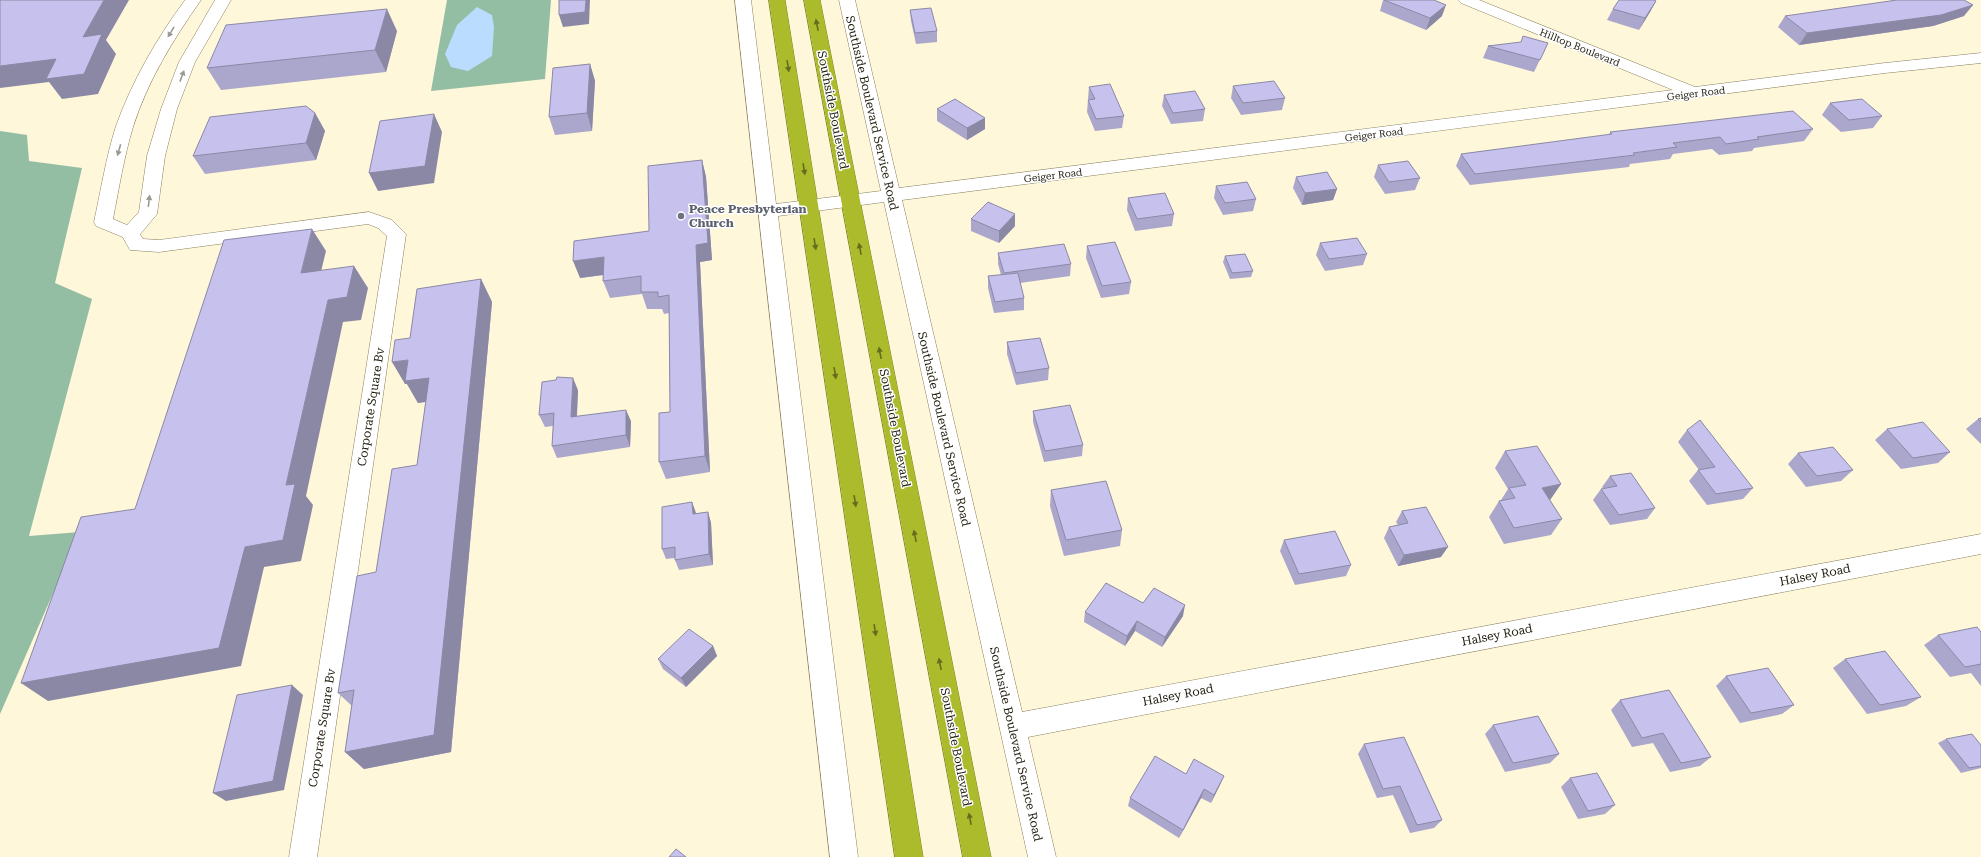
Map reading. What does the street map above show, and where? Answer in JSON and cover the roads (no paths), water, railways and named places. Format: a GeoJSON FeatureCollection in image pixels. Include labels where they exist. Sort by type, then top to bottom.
{"type":"FeatureCollection","features":[{"type":"Feature","properties":{"kind":"highway"},"geometry":{"type":"LineString","coordinates":[[777,0],[810,206],[909,857]]}},
{"type":"Feature","properties":{"kind":"highway","name":"Southside Boulevard"},"geometry":{"type":"LineString","coordinates":[[812,0],[977,857]]}},
{"type":"Feature","properties":{"kind":"street"},"geometry":{"type":"LineString","coordinates":[[743,0],[844,857]]}},
{"type":"Feature","properties":{"kind":"street","name":"Southside Boulevard Service Road"},"geometry":{"type":"LineString","coordinates":[[847,0],[1042,857]]}},
{"type":"Feature","properties":{"kind":"street","name":"Hilltop Boulevard"},"geometry":{"type":"LineString","coordinates":[[1466,0],[1695,93]]}},
{"type":"Feature","properties":{"kind":"street"},"geometry":{"type":"LineString","coordinates":[[188,6],[220,6],[187,62],[170,109],[156,156],[148,214],[130,234],[103,222],[115,163],[126,126],[150,67],[188,6]]}},
{"type":"Feature","properties":{"kind":"street","name":"Geiger Road"},"geometry":{"type":"LineString","coordinates":[[768,211],[1885,68],[1981,58]]}},
{"type":"Feature","properties":{"kind":"street","name":"Corporate Square Bv"},"geometry":{"type":"LineString","coordinates":[[130,234],[137,245],[159,246],[369,218],[385,224],[397,234],[303,857]]}},
{"type":"Feature","properties":{"kind":"street","name":"Halsey Road"},"geometry":{"type":"LineString","coordinates":[[1012,727],[1981,544]]}},
{"type":"Feature","properties":{"kind":"water"},"geometry":{"type":"Polygon","coordinates":[[[477,7],[492,15],[494,27],[492,56],[468,71],[451,67],[445,54],[457,25],[477,7]]]}},
{"type":"Feature","properties":{"kind":"place","name":"Peace Presbyterian Church"},"geometry":{"type":"Point","coordinates":[681,216]}}]}
